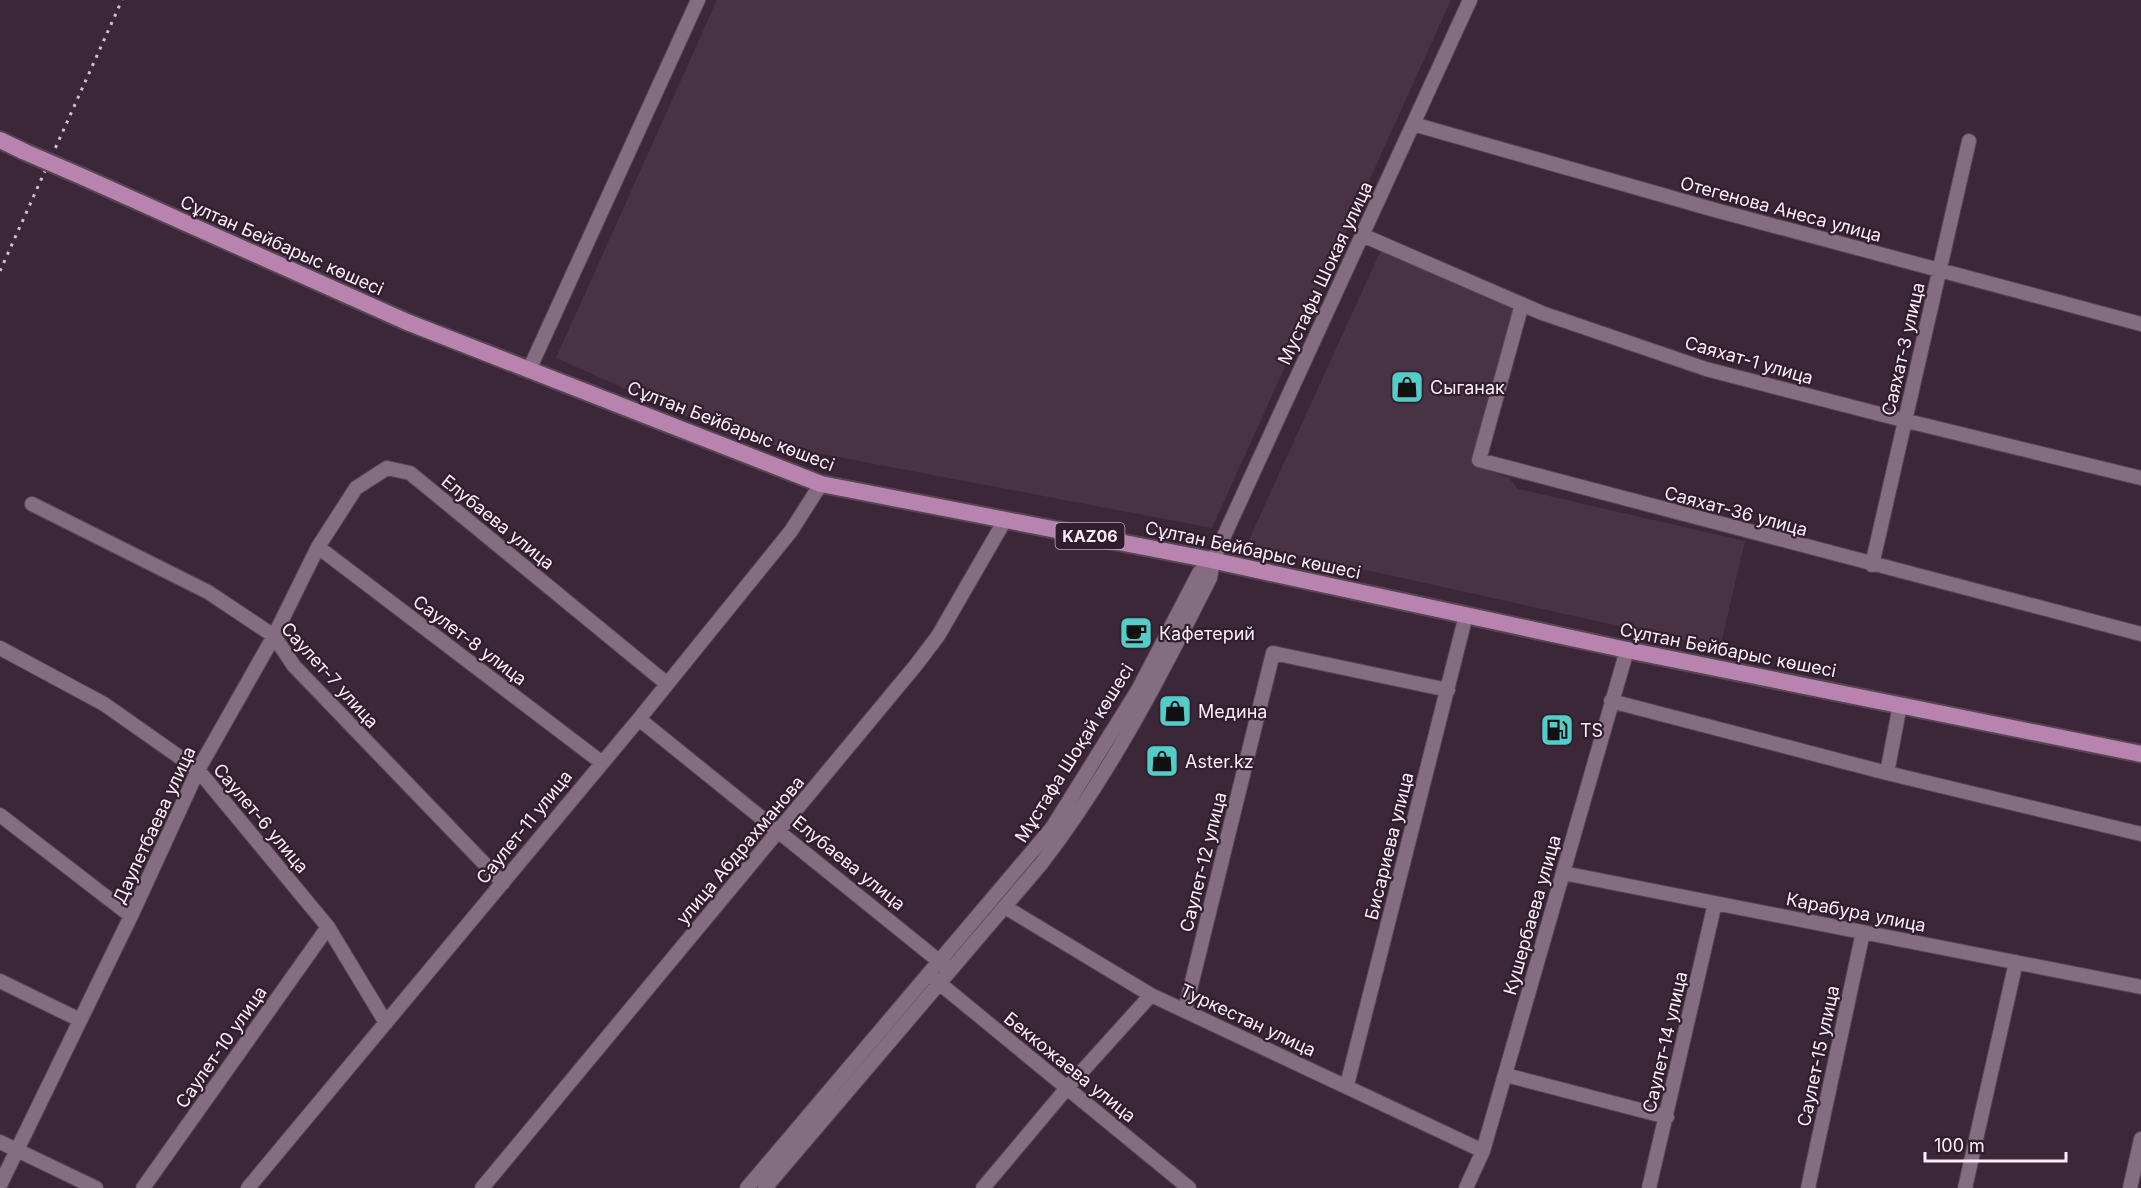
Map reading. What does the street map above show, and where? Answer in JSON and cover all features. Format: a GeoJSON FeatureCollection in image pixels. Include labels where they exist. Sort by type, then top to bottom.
{"type":"FeatureCollection","features":[{"type":"Feature","properties":{"kind":"main road","name":"Сұлтан Бейбарыс көшесі"},"geometry":{"type":"LineString","coordinates":[[0,140],[407,321],[821,484],[1213,560],[1627,650],[2141,754]]}},
{"type":"Feature","properties":{"kind":"street"},"geometry":{"type":"LineString","coordinates":[[529,370],[698,0]]}},
{"type":"Feature","properties":{"kind":"street","name":"Мустафы Шокая улица"},"geometry":{"type":"LineString","coordinates":[[1213,560],[1470,0]]}},
{"type":"Feature","properties":{"kind":"street","name":"Отегенова Анеса улица"},"geometry":{"type":"LineString","coordinates":[[1413,124],[1939,271],[2141,324]]}},
{"type":"Feature","properties":{"kind":"street","name":"Саяхат-3 улица"},"geometry":{"type":"LineString","coordinates":[[1872,565],[1969,141]]}},
{"type":"Feature","properties":{"kind":"street","name":"Саяхат-1 улица"},"geometry":{"type":"LineString","coordinates":[[1362,235],[1522,304],[1706,369],[1905,421],[2141,478]]}},
{"type":"Feature","properties":{"kind":"street","name":"Саяхат-36 улица"},"geometry":{"type":"LineString","coordinates":[[1522,304],[1479,460],[2141,634]]}},
{"type":"Feature","properties":{"kind":"street","name":"Елубаева улица"},"geometry":{"type":"LineString","coordinates":[[356,488],[387,468],[410,473],[666,683]]}},
{"type":"Feature","properties":{"kind":"street","name":"Саулет-11 улица"},"geometry":{"type":"LineString","coordinates":[[248,1188],[639,719],[791,531],[821,484]]}},
{"type":"Feature","properties":{"kind":"street","name":"Даулетбаева улица"},"geometry":{"type":"LineString","coordinates":[[0,1185],[131,916],[198,770],[274,636],[318,547],[356,488]]}},
{"type":"Feature","properties":{"kind":"street","name":"Саулет-7 улица"},"geometry":{"type":"LineString","coordinates":[[32,504],[208,592],[274,636],[294,666],[503,883]]}},
{"type":"Feature","properties":{"kind":"street","name":"улица Абдрахманова"},"geometry":{"type":"LineString","coordinates":[[482,1188],[938,636],[1005,519]]}},
{"type":"Feature","properties":{"kind":"street","name":"Саулет-8 улица"},"geometry":{"type":"LineString","coordinates":[[318,547],[601,762]]}},
{"type":"Feature","properties":{"kind":"street","name":"Мұстафа Шоқай көшесі"},"geometry":{"type":"LineString","coordinates":[[946,966],[1005,907],[1063,835],[1150,697],[1210,578],[1213,560]]}},
{"type":"Feature","properties":{"kind":"street","name":"Мұстафа Шоқай көшесі"},"geometry":{"type":"LineString","coordinates":[[765,1188],[946,966],[1052,828],[1138,690],[1199,573],[1213,560]]}},
{"type":"Feature","properties":{"kind":"street","name":"Бисариева улица"},"geometry":{"type":"LineString","coordinates":[[1347,1085],[1466,615]]}},
{"type":"Feature","properties":{"kind":"street","name":"Саулет-6 улица"},"geometry":{"type":"LineString","coordinates":[[0,648],[104,704],[198,770],[328,927],[386,1023]]}},
{"type":"Feature","properties":{"kind":"street","name":"Кушербаева улица"},"geometry":{"type":"LineString","coordinates":[[1466,1188],[1483,1151],[1506,1075],[1627,650]]}},
{"type":"Feature","properties":{"kind":"street","name":"Саулет-12 улица"},"geometry":{"type":"LineString","coordinates":[[1185,1010],[1273,653],[1448,690]]}},
{"type":"Feature","properties":{"kind":"street"},"geometry":{"type":"LineString","coordinates":[[1611,701],[1887,773],[2141,834]]}},
{"type":"Feature","properties":{"kind":"street"},"geometry":{"type":"LineString","coordinates":[[1887,773],[1900,705]]}},
{"type":"Feature","properties":{"kind":"street","name":"Елубаева улица"},"geometry":{"type":"LineString","coordinates":[[639,719],[780,830],[946,966]]}},
{"type":"Feature","properties":{"kind":"street"},"geometry":{"type":"LineString","coordinates":[[0,814],[131,916]]}},
{"type":"Feature","properties":{"kind":"street","name":"Карабура улица"},"geometry":{"type":"LineString","coordinates":[[1563,873],[2141,987]]}},
{"type":"Feature","properties":{"kind":"street","name":"Саулет-14 улица"},"geometry":{"type":"LineString","coordinates":[[1649,1188],[1715,903]]}},
{"type":"Feature","properties":{"kind":"street","name":"Туркестан улица"},"geometry":{"type":"LineString","coordinates":[[1005,907],[1151,994],[1483,1151]]}},
{"type":"Feature","properties":{"kind":"street","name":"Саулет-10 улица"},"geometry":{"type":"LineString","coordinates":[[143,1188],[328,927]]}},
{"type":"Feature","properties":{"kind":"street","name":"Саулет-15 улица"},"geometry":{"type":"LineString","coordinates":[[1808,1188],[1863,932]]}},
{"type":"Feature","properties":{"kind":"street"},"geometry":{"type":"LineString","coordinates":[[1965,1188],[2016,962]]}},
{"type":"Feature","properties":{"kind":"street","name":"Мұстафа Шоқай көшесі"},"geometry":{"type":"LineString","coordinates":[[747,1188],[935,979]]}},
{"type":"Feature","properties":{"kind":"street","name":"Беккожаева улица"},"geometry":{"type":"LineString","coordinates":[[935,979],[1189,1188]]}},
{"type":"Feature","properties":{"kind":"street"},"geometry":{"type":"LineString","coordinates":[[0,981],[80,1020]]}},
{"type":"Feature","properties":{"kind":"street"},"geometry":{"type":"LineString","coordinates":[[983,1188],[1066,1088],[1151,994]]}},
{"type":"Feature","properties":{"kind":"street"},"geometry":{"type":"LineString","coordinates":[[1506,1075],[1667,1117]]}},
{"type":"Feature","properties":{"kind":"street"},"geometry":{"type":"LineString","coordinates":[[2130,1188],[2141,1139]]}},
{"type":"Feature","properties":{"kind":"street"},"geometry":{"type":"LineString","coordinates":[[0,1142],[96,1188]]}},
{"type":"Feature","properties":{"kind":"shaded area"},"geometry":{"type":"Polygon","coordinates":[[[717,0],[1451,0],[1212,528],[733,437],[556,358],[717,0]]]}},
{"type":"Feature","properties":{"kind":"shaded area","name":"Сыганак"},"geometry":{"type":"Polygon","coordinates":[[[1381,250],[1517,309],[1473,465],[1509,478],[1518,489],[1745,541],[1720,648],[1247,544],[1381,250]]]}},
{"type":"Feature","properties":{"kind":"railway"},"geometry":{"type":"LineString","coordinates":[[0,271],[122,0]]}},
{"type":"Feature","properties":{"kind":"place","name":"Сыганак"},"geometry":{"type":"Point","coordinates":[1407,387]}},
{"type":"Feature","properties":{"kind":"place","name":"Кафетерий"},"geometry":{"type":"Point","coordinates":[1136,633]}},
{"type":"Feature","properties":{"kind":"place","name":"Медина"},"geometry":{"type":"Point","coordinates":[1175,711]}},
{"type":"Feature","properties":{"kind":"place","name":"TS"},"geometry":{"type":"Point","coordinates":[1557,730]}},
{"type":"Feature","properties":{"kind":"place","name":"Aster.kz"},"geometry":{"type":"Point","coordinates":[1162,761]}}]}
